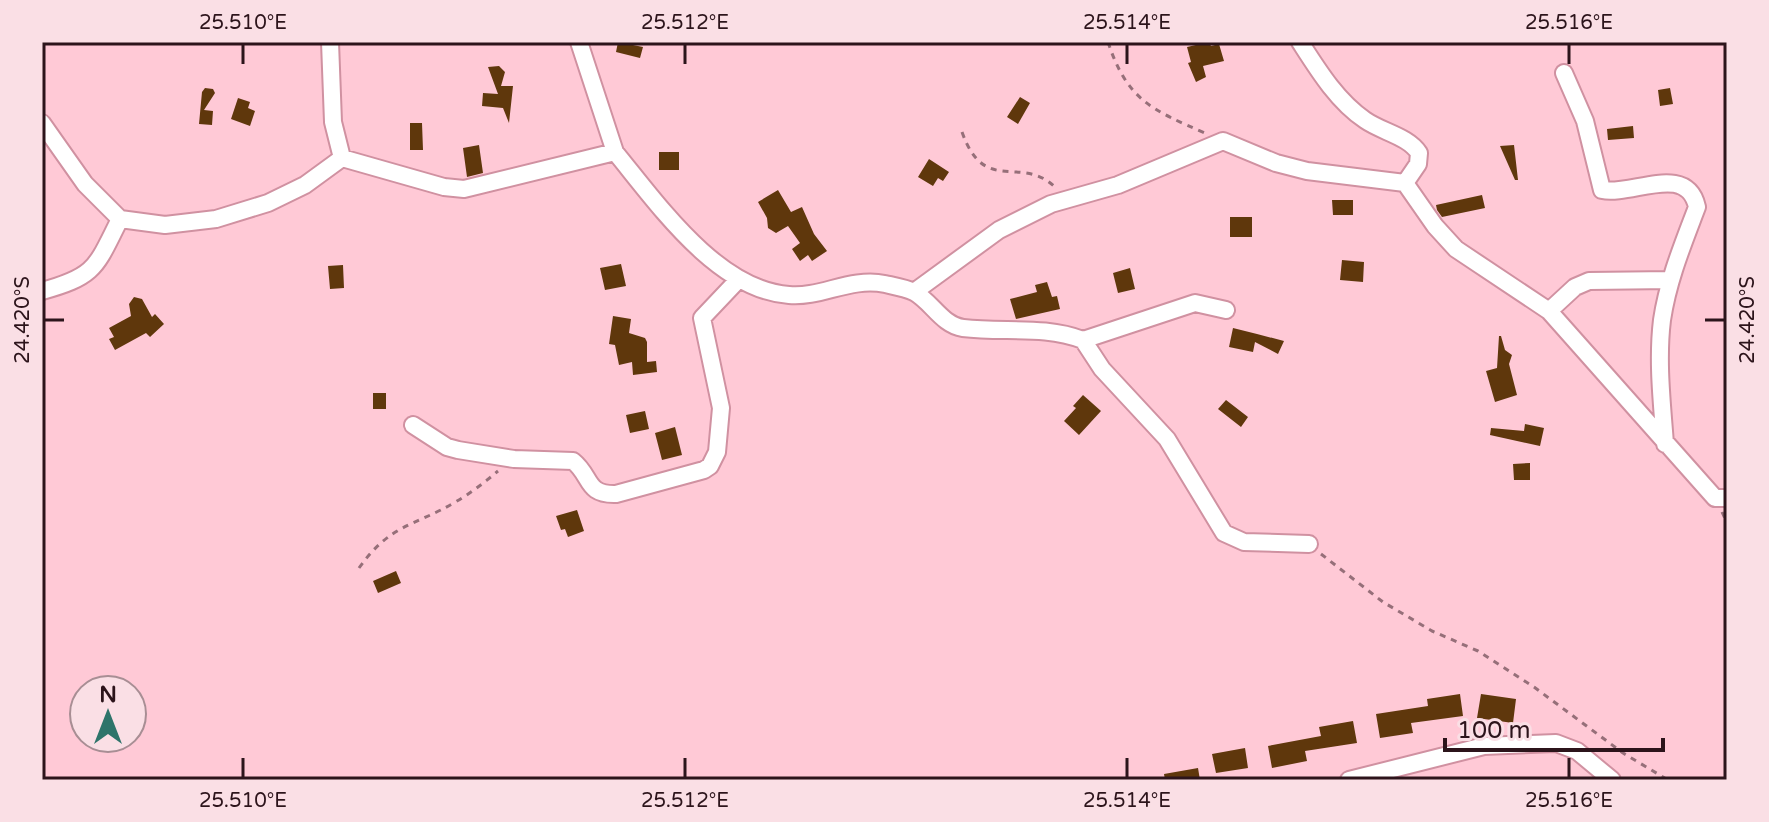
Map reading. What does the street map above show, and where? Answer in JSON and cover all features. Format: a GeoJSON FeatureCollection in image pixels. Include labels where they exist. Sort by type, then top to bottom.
{"type":"FeatureCollection","features":[{"type":"Feature","properties":{"kind":"street"},"geometry":{"type":"LineString","coordinates":[[330,42],[333,122],[342,158]]}},
{"type":"Feature","properties":{"kind":"street"},"geometry":{"type":"LineString","coordinates":[[579,42],[615,152],[668,217],[738,280],[774,293],[793,296],[853,283],[882,283],[914,292],[956,326],[1054,331],[1083,340],[1195,303],[1226,310]]}},
{"type":"Feature","properties":{"kind":"street"},"geometry":{"type":"LineString","coordinates":[[1300,42],[1322,76],[1349,108],[1414,146],[1419,153],[1418,164],[1405,183]]}},
{"type":"Feature","properties":{"kind":"street"},"geometry":{"type":"LineString","coordinates":[[1564,73],[1585,121],[1602,190],[1672,182],[1684,186],[1695,198],[1697,207],[1671,280],[1662,321],[1660,385],[1665,444]]}},
{"type":"Feature","properties":{"kind":"street"},"geometry":{"type":"LineString","coordinates":[[42,123],[85,184],[120,219],[165,225],[216,219],[268,203],[305,185],[342,158]]}},
{"type":"Feature","properties":{"kind":"street"},"geometry":{"type":"LineString","coordinates":[[914,292],[999,230],[1067,199],[1118,185],[1223,141],[1276,163],[1307,171],[1405,183],[1435,226],[1456,249],[1549,311],[1715,498],[1727,498]]}},
{"type":"Feature","properties":{"kind":"street"},"geometry":{"type":"LineString","coordinates":[[342,158],[444,187],[464,189],[615,152]]}},
{"type":"Feature","properties":{"kind":"street"},"geometry":{"type":"LineString","coordinates":[[42,291],[70,283],[95,267],[120,219]]}},
{"type":"Feature","properties":{"kind":"street"},"geometry":{"type":"LineString","coordinates":[[413,425],[447,447],[514,459],[573,461],[592,488],[609,494],[704,470],[710,466],[717,452],[721,408],[702,318],[738,280]]}},
{"type":"Feature","properties":{"kind":"street"},"geometry":{"type":"LineString","coordinates":[[1549,311],[1575,287],[1589,281],[1671,280]]}},
{"type":"Feature","properties":{"kind":"street"},"geometry":{"type":"LineString","coordinates":[[1083,340],[1102,369],[1167,439],[1224,533],[1244,542],[1309,544]]}},
{"type":"Feature","properties":{"kind":"street"},"geometry":{"type":"LineString","coordinates":[[1349,780],[1484,746],[1556,743],[1577,751],[1612,780]]}},
{"type":"Feature","properties":{"kind":"path"},"geometry":{"type":"LineString","coordinates":[[1108,42],[1117,71],[1145,104],[1223,141]]}},
{"type":"Feature","properties":{"kind":"path"},"geometry":{"type":"LineString","coordinates":[[962,132],[968,150],[981,165],[1005,173],[1035,173],[1067,199]]}},
{"type":"Feature","properties":{"kind":"path"},"geometry":{"type":"LineString","coordinates":[[359,568],[375,545],[402,526],[457,501],[514,459]]}},
{"type":"Feature","properties":{"kind":"path"},"geometry":{"type":"LineString","coordinates":[[1309,544],[1383,602],[1432,631],[1478,651],[1534,687],[1623,753],[1668,780]]}},
{"type":"Feature","properties":{"kind":"building"},"geometry":{"type":"Polygon","coordinates":[[[618,42],[643,47],[640,58],[616,52],[618,42]]]}},
{"type":"Feature","properties":{"kind":"building"},"geometry":{"type":"Polygon","coordinates":[[[1209,42],[1211,46],[1219,44],[1224,61],[1203,66],[1206,77],[1196,82],[1188,63],[1191,62],[1187,47],[1209,42]]]}},
{"type":"Feature","properties":{"kind":"building"},"geometry":{"type":"Polygon","coordinates":[[[499,66],[505,72],[501,86],[513,86],[509,123],[503,108],[482,106],[483,93],[498,94],[488,67],[499,66]]]}},
{"type":"Feature","properties":{"kind":"building"},"geometry":{"type":"Polygon","coordinates":[[[205,88],[213,89],[215,93],[204,110],[213,111],[212,125],[199,124],[205,88]]]}},
{"type":"Feature","properties":{"kind":"building"},"geometry":{"type":"Polygon","coordinates":[[[1670,88],[1673,104],[1660,106],[1658,90],[1670,88]]]}},
{"type":"Feature","properties":{"kind":"building"},"geometry":{"type":"Polygon","coordinates":[[[1020,97],[1030,103],[1018,124],[1007,117],[1020,97]]]}},
{"type":"Feature","properties":{"kind":"building"},"geometry":{"type":"Polygon","coordinates":[[[238,98],[250,102],[248,108],[255,111],[250,126],[231,119],[238,98]]]}},
{"type":"Feature","properties":{"kind":"building"},"geometry":{"type":"Polygon","coordinates":[[[410,123],[422,123],[423,150],[410,150],[410,123]]]}},
{"type":"Feature","properties":{"kind":"building"},"geometry":{"type":"Polygon","coordinates":[[[1633,126],[1634,138],[1608,140],[1607,129],[1633,126]]]}},
{"type":"Feature","properties":{"kind":"building"},"geometry":{"type":"Polygon","coordinates":[[[479,145],[483,173],[467,177],[463,148],[479,145]]]}},
{"type":"Feature","properties":{"kind":"building"},"geometry":{"type":"Polygon","coordinates":[[[1514,145],[1518,180],[1515,180],[1500,146],[1514,145]]]}},
{"type":"Feature","properties":{"kind":"building"},"geometry":{"type":"Polygon","coordinates":[[[659,152],[679,152],[679,170],[659,170],[659,152]]]}},
{"type":"Feature","properties":{"kind":"building"},"geometry":{"type":"Polygon","coordinates":[[[929,159],[949,172],[943,181],[938,178],[933,186],[918,177],[929,159]]]}},
{"type":"Feature","properties":{"kind":"building"},"geometry":{"type":"Polygon","coordinates":[[[778,190],[791,212],[802,207],[814,234],[827,251],[812,261],[808,255],[800,261],[792,249],[800,243],[788,226],[776,233],[768,228],[767,218],[758,202],[778,190]]]}},
{"type":"Feature","properties":{"kind":"building"},"geometry":{"type":"Polygon","coordinates":[[[1482,195],[1485,208],[1442,217],[1437,210],[1436,205],[1482,195]]]}},
{"type":"Feature","properties":{"kind":"building"},"geometry":{"type":"Polygon","coordinates":[[[1332,200],[1353,200],[1353,215],[1333,215],[1332,200]]]}},
{"type":"Feature","properties":{"kind":"building"},"geometry":{"type":"Polygon","coordinates":[[[1230,217],[1252,217],[1252,237],[1230,237],[1230,217]]]}},
{"type":"Feature","properties":{"kind":"building"},"geometry":{"type":"Polygon","coordinates":[[[1342,260],[1364,262],[1363,282],[1340,280],[1342,260]]]}},
{"type":"Feature","properties":{"kind":"building"},"geometry":{"type":"Polygon","coordinates":[[[621,264],[626,286],[605,290],[600,268],[621,264]]]}},
{"type":"Feature","properties":{"kind":"building"},"geometry":{"type":"Polygon","coordinates":[[[343,265],[344,288],[330,289],[328,266],[343,265]]]}},
{"type":"Feature","properties":{"kind":"building"},"geometry":{"type":"Polygon","coordinates":[[[1130,268],[1135,289],[1118,293],[1113,273],[1130,268]]]}},
{"type":"Feature","properties":{"kind":"building"},"geometry":{"type":"Polygon","coordinates":[[[1047,282],[1052,297],[1057,296],[1060,309],[1016,319],[1010,299],[1037,292],[1035,285],[1047,282]]]}},
{"type":"Feature","properties":{"kind":"building"},"geometry":{"type":"Polygon","coordinates":[[[134,297],[142,299],[152,317],[155,314],[164,324],[150,337],[146,333],[115,350],[109,339],[114,337],[109,328],[131,316],[129,304],[134,297]]]}},
{"type":"Feature","properties":{"kind":"building"},"geometry":{"type":"Polygon","coordinates":[[[613,316],[631,319],[629,333],[645,338],[647,362],[656,361],[657,372],[633,375],[632,362],[619,365],[615,345],[609,344],[613,316]]]}},
{"type":"Feature","properties":{"kind":"building"},"geometry":{"type":"Polygon","coordinates":[[[1233,328],[1284,341],[1278,354],[1255,342],[1253,352],[1229,347],[1233,328]]]}},
{"type":"Feature","properties":{"kind":"building"},"geometry":{"type":"Polygon","coordinates":[[[1499,336],[1505,350],[1512,355],[1509,364],[1517,395],[1495,402],[1486,371],[1497,368],[1499,336]]]}},
{"type":"Feature","properties":{"kind":"building"},"geometry":{"type":"Polygon","coordinates":[[[373,393],[386,393],[386,409],[373,409],[373,393]]]}},
{"type":"Feature","properties":{"kind":"building"},"geometry":{"type":"Polygon","coordinates":[[[1083,395],[1101,411],[1079,435],[1064,421],[1083,395]]]}},
{"type":"Feature","properties":{"kind":"building"},"geometry":{"type":"Polygon","coordinates":[[[1226,400],[1248,417],[1241,427],[1218,409],[1226,400]]]}},
{"type":"Feature","properties":{"kind":"building"},"geometry":{"type":"Polygon","coordinates":[[[645,411],[649,429],[630,433],[626,415],[645,411]]]}},
{"type":"Feature","properties":{"kind":"building"},"geometry":{"type":"Polygon","coordinates":[[[1525,424],[1544,428],[1540,446],[1490,435],[1491,428],[1524,431],[1525,424]]]}},
{"type":"Feature","properties":{"kind":"building"},"geometry":{"type":"Polygon","coordinates":[[[675,427],[682,455],[662,460],[655,433],[675,427]]]}},
{"type":"Feature","properties":{"kind":"building"},"geometry":{"type":"Polygon","coordinates":[[[1530,463],[1530,480],[1514,480],[1513,464],[1530,463]]]}},
{"type":"Feature","properties":{"kind":"building"},"geometry":{"type":"Polygon","coordinates":[[[577,510],[584,531],[568,537],[565,529],[561,530],[556,516],[577,510]]]}},
{"type":"Feature","properties":{"kind":"building"},"geometry":{"type":"Polygon","coordinates":[[[396,571],[401,583],[378,593],[373,581],[396,571]]]}},
{"type":"Feature","properties":{"kind":"building"},"geometry":{"type":"Polygon","coordinates":[[[1460,694],[1463,716],[1411,723],[1413,733],[1380,738],[1376,714],[1428,706],[1427,699],[1460,694]]]}},
{"type":"Feature","properties":{"kind":"building"},"geometry":{"type":"Polygon","coordinates":[[[1481,694],[1516,699],[1513,723],[1477,718],[1481,694]]]}},
{"type":"Feature","properties":{"kind":"building"},"geometry":{"type":"Polygon","coordinates":[[[1353,721],[1357,743],[1305,751],[1307,761],[1272,768],[1268,746],[1321,736],[1319,727],[1353,721]]]}},
{"type":"Feature","properties":{"kind":"building"},"geometry":{"type":"Polygon","coordinates":[[[1245,748],[1248,768],[1216,773],[1212,754],[1245,748]]]}},
{"type":"Feature","properties":{"kind":"building"},"geometry":{"type":"Polygon","coordinates":[[[1198,768],[1200,780],[1165,780],[1164,774],[1198,768]]]}}]}
